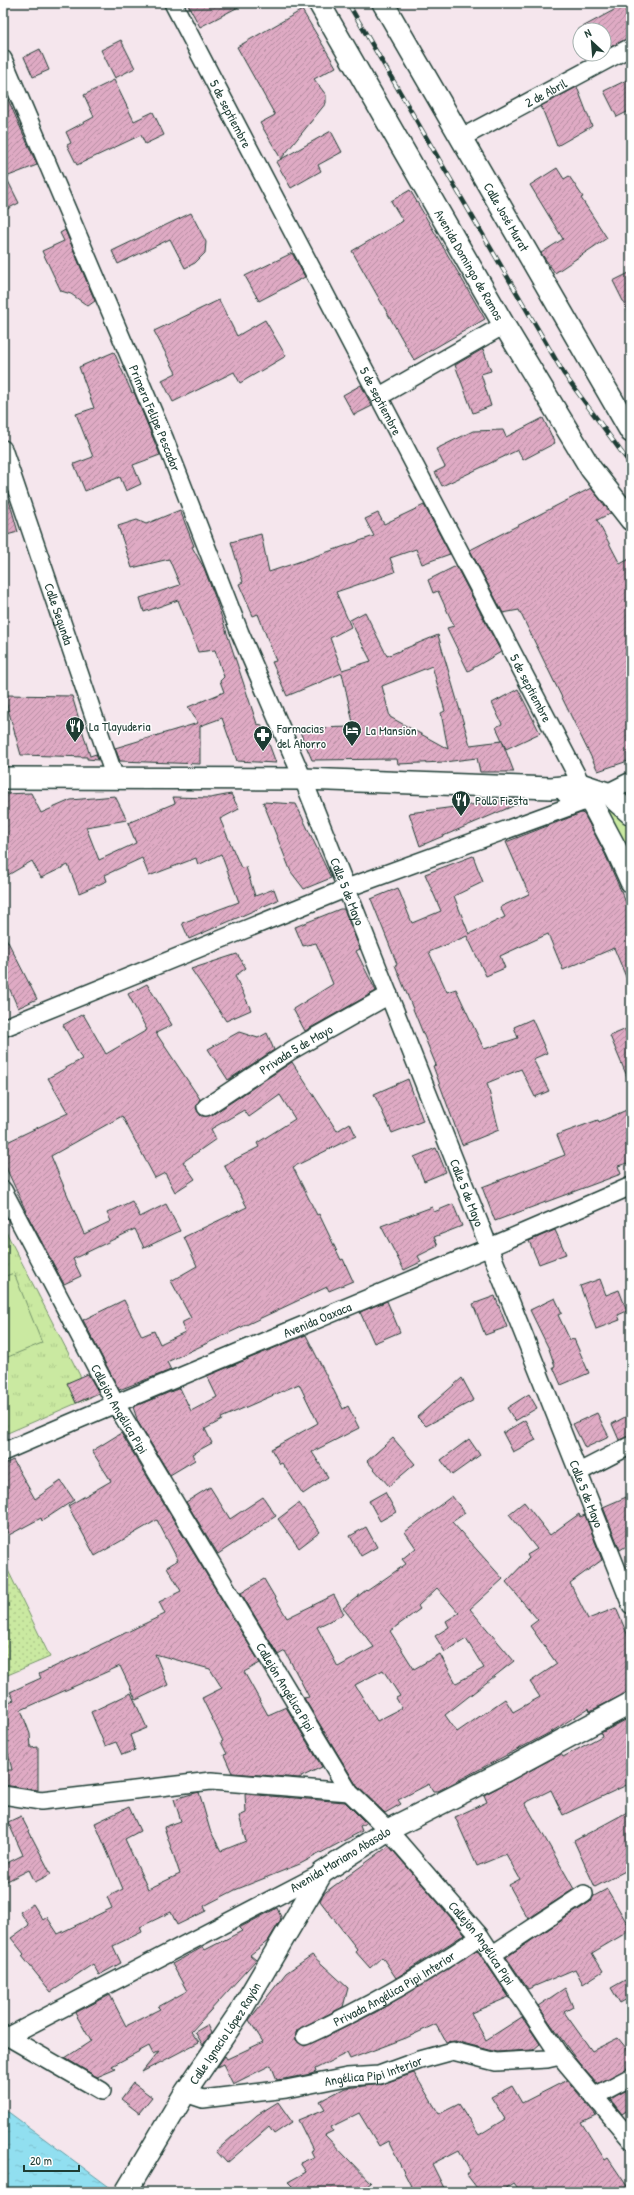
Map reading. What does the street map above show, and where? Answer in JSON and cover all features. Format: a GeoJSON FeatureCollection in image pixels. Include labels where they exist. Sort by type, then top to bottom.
{"type":"FeatureCollection","features":[{"type":"Feature","properties":{"kind":"street","name":"5 de septiembre"},"geometry":{"type":"LineString","coordinates":[[173,3],[380,396],[593,792]]}},
{"type":"Feature","properties":{"kind":"street","name":"Avenida Domingo de Ramos"},"geometry":{"type":"LineString","coordinates":[[319,3],[504,325],[591,469],[631,520]]}},
{"type":"Feature","properties":{"kind":"street","name":"Calle José Murat"},"geometry":{"type":"LineString","coordinates":[[382,3],[631,432]]}},
{"type":"Feature","properties":{"kind":"street","name":"2 de Abril"},"geometry":{"type":"LineString","coordinates":[[461,138],[631,47]]}},
{"type":"Feature","properties":{"kind":"street","name":"Primera Felipe Pescador"},"geometry":{"type":"LineString","coordinates":[[3,59],[165,440],[240,633],[303,779]]}},
{"type":"Feature","properties":{"kind":"street"},"geometry":{"type":"LineString","coordinates":[[380,396],[504,325]]}},
{"type":"Feature","properties":{"kind":"street","name":"Calle Segunda"},"geometry":{"type":"LineString","coordinates":[[3,449],[115,778]]}},
{"type":"Feature","properties":{"kind":"street"},"geometry":{"type":"LineString","coordinates":[[3,778],[303,779],[551,788],[593,792],[631,814]]}},
{"type":"Feature","properties":{"kind":"street","name":"Calle 5 de Mayo"},"geometry":{"type":"LineString","coordinates":[[303,779],[488,1249],[579,1472],[631,1605]]}},
{"type":"Feature","properties":{"kind":"street"},"geometry":{"type":"LineString","coordinates":[[3,1028],[347,888],[593,792],[631,781]]}},
{"type":"Feature","properties":{"kind":"street"},"geometry":{"type":"LineString","coordinates":[[593,792],[631,882]]}},
{"type":"Feature","properties":{"kind":"street","name":"Privada 5 de Mayo"},"geometry":{"type":"LineString","coordinates":[[206,1107],[280,1058],[389,995]]}},
{"type":"Feature","properties":{"kind":"street","name":"Avenida Oaxaca"},"geometry":{"type":"LineString","coordinates":[[3,1452],[115,1403],[488,1249],[631,1186]]}},
{"type":"Feature","properties":{"kind":"street","name":"Callejón Angélica Pipi"},"geometry":{"type":"LineString","coordinates":[[3,1190],[115,1403],[349,1792],[388,1830],[480,1936],[560,2056],[631,2140]]}},
{"type":"Feature","properties":{"kind":"street"},"geometry":{"type":"LineString","coordinates":[[579,1472],[631,1446]]}},
{"type":"Feature","properties":{"kind":"street","name":"Avenida Mariano Abasolo"},"geometry":{"type":"LineString","coordinates":[[5,2035],[322,1873],[388,1830],[507,1770],[631,1703]]}},
{"type":"Feature","properties":{"kind":"street"},"geometry":{"type":"LineString","coordinates":[[3,1795],[40,1801],[211,1781],[349,1792]]}},
{"type":"Feature","properties":{"kind":"street","name":"Calle Ignacio López Rayón"},"geometry":{"type":"LineString","coordinates":[[126,2192],[185,2092],[240,2012],[322,1873]]}},
{"type":"Feature","properties":{"kind":"street"},"geometry":{"type":"LineString","coordinates":[[493,1954],[584,1894]]}},
{"type":"Feature","properties":{"kind":"street","name":"Privada Angélica Pipi Interior"},"geometry":{"type":"LineString","coordinates":[[305,2036],[368,2006],[434,1968],[480,1936]]}},
{"type":"Feature","properties":{"kind":"street"},"geometry":{"type":"LineString","coordinates":[[5,2035],[102,2091]]}},
{"type":"Feature","properties":{"kind":"street","name":"Angélica Pipi Interior"},"geometry":{"type":"LineString","coordinates":[[185,2092],[203,2099],[286,2089],[348,2077],[379,2075],[420,2060],[453,2051],[496,2062],[547,2059],[560,2056]]}},
{"type":"Feature","properties":{"kind":"street"},"geometry":{"type":"LineString","coordinates":[[595,2096],[631,2077]]}},
{"type":"Feature","properties":{"kind":"green space"},"geometry":{"type":"Polygon","coordinates":[[[583,785],[631,814],[631,882],[583,785]]]}},
{"type":"Feature","properties":{"kind":"green space"},"geometry":{"type":"Polygon","coordinates":[[[3,1226],[91,1397],[3,1435],[3,1226]]]}},
{"type":"Feature","properties":{"kind":"green space"},"geometry":{"type":"Polygon","coordinates":[[[14,1273],[42,1343],[3,1359],[3,1277],[14,1273]]]}},
{"type":"Feature","properties":{"kind":"green space"},"geometry":{"type":"Polygon","coordinates":[[[3,1560],[50,1657],[3,1677],[3,1560]]]}},
{"type":"Feature","properties":{"kind":"water"},"geometry":{"type":"Polygon","coordinates":[[[3,2108],[116,2192],[3,2192],[3,2108]]]}},
{"type":"Feature","properties":{"kind":"building"},"geometry":{"type":"Polygon","coordinates":[[[187,3],[246,3],[200,27],[187,3]]]}},
{"type":"Feature","properties":{"kind":"building"},"geometry":{"type":"Polygon","coordinates":[[[627,3],[631,3],[631,37],[612,46],[612,22],[592,22],[627,3]]]}},
{"type":"Feature","properties":{"kind":"building"},"geometry":{"type":"Polygon","coordinates":[[[302,10],[336,67],[314,79],[326,95],[326,103],[281,159],[260,123],[275,115],[237,47],[302,10]]]}},
{"type":"Feature","properties":{"kind":"building"},"geometry":{"type":"Polygon","coordinates":[[[121,40],[135,68],[115,78],[101,50],[121,40]]]}},
{"type":"Feature","properties":{"kind":"building"},"geometry":{"type":"Polygon","coordinates":[[[40,49],[49,70],[33,77],[24,57],[40,49]]]}},
{"type":"Feature","properties":{"kind":"building"},"geometry":{"type":"Polygon","coordinates":[[[631,78],[631,110],[617,117],[604,91],[631,78]]]}},
{"type":"Feature","properties":{"kind":"building"},"geometry":{"type":"Polygon","coordinates":[[[114,80],[134,121],[153,112],[164,135],[145,144],[141,135],[77,165],[67,145],[71,143],[66,132],[94,117],[84,95],[114,80]]]}},
{"type":"Feature","properties":{"kind":"building"},"geometry":{"type":"Polygon","coordinates":[[[577,87],[592,126],[557,146],[541,106],[577,87]]]}},
{"type":"Feature","properties":{"kind":"building"},"geometry":{"type":"Polygon","coordinates":[[[3,88],[37,165],[6,177],[19,203],[3,211],[3,88]]]}},
{"type":"Feature","properties":{"kind":"building"},"geometry":{"type":"Polygon","coordinates":[[[331,131],[342,152],[318,165],[321,171],[291,188],[276,162],[331,131]]]}},
{"type":"Feature","properties":{"kind":"building"},"geometry":{"type":"Polygon","coordinates":[[[557,168],[564,179],[569,176],[583,197],[581,198],[607,238],[555,273],[541,253],[563,239],[530,185],[557,168]]]}},
{"type":"Feature","properties":{"kind":"building"},"geometry":{"type":"Polygon","coordinates":[[[410,190],[485,319],[414,360],[352,251],[403,221],[391,201],[410,190]]]}},
{"type":"Feature","properties":{"kind":"building"},"geometry":{"type":"Polygon","coordinates":[[[191,213],[206,242],[205,253],[195,263],[185,268],[170,239],[118,264],[112,251],[191,213]]]}},
{"type":"Feature","properties":{"kind":"building"},"geometry":{"type":"Polygon","coordinates":[[[65,230],[95,301],[88,306],[71,294],[61,291],[42,251],[64,241],[60,233],[65,230]]]}},
{"type":"Feature","properties":{"kind":"building"},"geometry":{"type":"Polygon","coordinates":[[[292,253],[305,277],[259,301],[245,276],[292,253]]]}},
{"type":"Feature","properties":{"kind":"building"},"geometry":{"type":"Polygon","coordinates":[[[631,272],[631,317],[613,281],[631,272]]]}},
{"type":"Feature","properties":{"kind":"building"},"geometry":{"type":"Polygon","coordinates":[[[219,300],[237,336],[265,320],[286,356],[240,383],[234,372],[173,402],[162,380],[176,373],[154,331],[219,300]]]}},
{"type":"Feature","properties":{"kind":"building"},"geometry":{"type":"Polygon","coordinates":[[[483,349],[491,371],[481,374],[491,406],[473,413],[455,365],[483,349]]]}},
{"type":"Feature","properties":{"kind":"building"},"geometry":{"type":"Polygon","coordinates":[[[114,352],[132,393],[134,392],[160,455],[133,465],[141,484],[126,491],[120,477],[85,491],[74,464],[93,457],[76,414],[94,408],[79,367],[114,352]]]}},
{"type":"Feature","properties":{"kind":"building"},"geometry":{"type":"Polygon","coordinates":[[[361,385],[372,406],[354,415],[343,395],[361,385]]]}},
{"type":"Feature","properties":{"kind":"building"},"geometry":{"type":"Polygon","coordinates":[[[543,418],[555,443],[523,460],[518,450],[442,486],[435,472],[445,467],[436,449],[473,431],[503,430],[506,437],[543,418]]]}},
{"type":"Feature","properties":{"kind":"building"},"geometry":{"type":"Polygon","coordinates":[[[591,488],[611,513],[597,520],[620,564],[631,558],[631,644],[625,647],[631,659],[631,760],[598,771],[519,610],[503,613],[470,550],[591,488]]]}},
{"type":"Feature","properties":{"kind":"building"},"geometry":{"type":"Polygon","coordinates":[[[3,493],[7,493],[18,532],[3,536],[3,493]]]}},
{"type":"Feature","properties":{"kind":"building"},"geometry":{"type":"Polygon","coordinates":[[[424,505],[450,554],[422,564],[416,549],[390,558],[395,572],[336,592],[351,627],[330,638],[342,670],[371,661],[350,620],[365,612],[387,656],[438,635],[470,745],[502,741],[514,772],[480,772],[477,758],[444,762],[398,764],[397,759],[312,760],[300,732],[308,728],[354,727],[342,673],[287,696],[272,662],[276,661],[258,614],[253,616],[239,584],[243,582],[231,542],[261,534],[269,572],[374,536],[365,519],[378,513],[384,524],[424,505]],[[432,666],[382,686],[390,717],[448,749],[441,713],[445,711],[432,666]]]}},
{"type":"Feature","properties":{"kind":"building"},"geometry":{"type":"Polygon","coordinates":[[[180,510],[194,546],[192,547],[204,568],[215,597],[257,724],[262,725],[276,763],[237,761],[222,718],[200,726],[200,764],[120,761],[115,748],[198,723],[188,707],[224,692],[220,681],[224,677],[215,650],[198,652],[178,600],[144,612],[140,598],[180,585],[169,559],[132,568],[118,526],[137,520],[146,524],[180,510]]]}},
{"type":"Feature","properties":{"kind":"building"},"geometry":{"type":"Polygon","coordinates":[[[456,566],[501,652],[468,671],[447,628],[454,626],[438,591],[433,593],[428,580],[456,566]]]}},
{"type":"Feature","properties":{"kind":"building"},"geometry":{"type":"Polygon","coordinates":[[[518,689],[540,733],[506,749],[496,727],[502,724],[492,703],[518,689]]]}},
{"type":"Feature","properties":{"kind":"building"},"geometry":{"type":"Polygon","coordinates":[[[4,695],[72,696],[90,756],[96,754],[98,760],[87,759],[87,757],[21,755],[4,695]]]}},
{"type":"Feature","properties":{"kind":"building"},"geometry":{"type":"Polygon","coordinates":[[[31,793],[41,813],[71,800],[115,796],[127,820],[86,827],[99,860],[136,843],[128,823],[175,803],[173,797],[210,798],[231,794],[239,809],[220,819],[241,868],[246,867],[255,896],[274,889],[278,900],[189,939],[182,923],[239,902],[221,854],[198,865],[196,858],[149,876],[142,858],[105,875],[107,881],[79,893],[68,865],[41,878],[32,861],[3,878],[3,794],[31,793]]]}},
{"type":"Feature","properties":{"kind":"building"},"geometry":{"type":"Polygon","coordinates":[[[519,799],[520,803],[420,846],[409,813],[519,799]]]}},
{"type":"Feature","properties":{"kind":"building"},"geometry":{"type":"Polygon","coordinates":[[[263,802],[296,804],[331,878],[304,889],[291,872],[263,802]]]}},
{"type":"Feature","properties":{"kind":"building"},"geometry":{"type":"Polygon","coordinates":[[[581,813],[584,814],[605,854],[631,914],[631,989],[614,948],[563,970],[548,934],[500,956],[505,968],[486,976],[467,936],[429,952],[447,992],[456,989],[484,1049],[518,1038],[514,1027],[532,1019],[547,1053],[533,1059],[549,1091],[535,1097],[521,1069],[487,1083],[499,1130],[462,1145],[433,1066],[436,1065],[395,965],[397,964],[371,899],[398,888],[412,923],[441,911],[425,874],[473,856],[483,882],[454,896],[469,934],[505,917],[500,907],[529,894],[506,842],[581,813]]]}},
{"type":"Feature","properties":{"kind":"building"},"geometry":{"type":"Polygon","coordinates":[[[340,909],[344,909],[360,949],[356,951],[376,991],[305,1031],[293,1009],[333,984],[316,943],[303,946],[295,927],[340,909]]]}},
{"type":"Feature","properties":{"kind":"building"},"geometry":{"type":"Polygon","coordinates":[[[3,932],[37,999],[18,1008],[3,974],[3,932]]]}},
{"type":"Feature","properties":{"kind":"building"},"geometry":{"type":"Polygon","coordinates":[[[237,954],[246,968],[235,976],[251,1010],[226,1021],[191,969],[237,954]]]}},
{"type":"Feature","properties":{"kind":"building"},"geometry":{"type":"Polygon","coordinates":[[[147,984],[172,1025],[156,1033],[200,1099],[196,1108],[201,1116],[212,1115],[292,1062],[337,1131],[350,1123],[356,1136],[293,1167],[317,1215],[319,1214],[341,1260],[343,1259],[353,1281],[329,1291],[327,1287],[167,1362],[171,1370],[119,1390],[83,1320],[124,1300],[142,1336],[154,1331],[160,1344],[185,1332],[181,1323],[191,1318],[171,1281],[197,1266],[184,1237],[247,1207],[224,1165],[259,1147],[257,1143],[295,1119],[280,1095],[249,1117],[244,1110],[211,1129],[216,1139],[183,1162],[195,1179],[175,1192],[165,1173],[155,1178],[122,1116],[51,1156],[84,1234],[111,1221],[107,1213],[132,1201],[140,1217],[166,1204],[180,1231],[144,1248],[135,1229],[73,1259],[81,1276],[64,1284],[29,1218],[3,1161],[3,1144],[68,1113],[48,1078],[82,1059],[63,1025],[83,1014],[106,1054],[147,1030],[128,994],[147,984]]]}},
{"type":"Feature","properties":{"kind":"building"},"geometry":{"type":"Polygon","coordinates":[[[631,1027],[631,1086],[610,1036],[631,1027]]]}},
{"type":"Feature","properties":{"kind":"building"},"geometry":{"type":"Polygon","coordinates":[[[239,1032],[258,1038],[267,1033],[274,1050],[228,1080],[208,1049],[239,1032]]]}},
{"type":"Feature","properties":{"kind":"building"},"geometry":{"type":"Polygon","coordinates":[[[408,1079],[423,1121],[392,1133],[374,1094],[408,1079]]]}},
{"type":"Feature","properties":{"kind":"building"},"geometry":{"type":"Polygon","coordinates":[[[631,1108],[631,1162],[618,1166],[621,1174],[495,1221],[482,1187],[565,1155],[557,1135],[598,1120],[599,1122],[631,1108]]]}},
{"type":"Feature","properties":{"kind":"building"},"geometry":{"type":"Polygon","coordinates":[[[436,1148],[446,1172],[424,1181],[414,1157],[436,1148]]]}},
{"type":"Feature","properties":{"kind":"building"},"geometry":{"type":"Polygon","coordinates":[[[453,1204],[462,1226],[434,1237],[438,1246],[418,1256],[421,1262],[404,1270],[381,1226],[432,1207],[434,1212],[453,1204]]]}},
{"type":"Feature","properties":{"kind":"building"},"geometry":{"type":"Polygon","coordinates":[[[555,1230],[566,1254],[539,1264],[529,1241],[555,1230]]]}},
{"type":"Feature","properties":{"kind":"building"},"geometry":{"type":"Polygon","coordinates":[[[600,1279],[606,1295],[619,1290],[627,1311],[618,1315],[620,1320],[596,1329],[580,1286],[600,1279]]]}},
{"type":"Feature","properties":{"kind":"building"},"geometry":{"type":"Polygon","coordinates":[[[495,1296],[507,1327],[485,1335],[473,1304],[495,1296]]]}},
{"type":"Feature","properties":{"kind":"building"},"geometry":{"type":"Polygon","coordinates":[[[555,1298],[562,1313],[558,1315],[570,1340],[574,1339],[589,1373],[561,1385],[553,1367],[555,1366],[549,1349],[530,1310],[555,1298]]]}},
{"type":"Feature","properties":{"kind":"building"},"geometry":{"type":"Polygon","coordinates":[[[387,1301],[400,1332],[374,1343],[360,1312],[387,1301]]]}},
{"type":"Feature","properties":{"kind":"building"},"geometry":{"type":"Polygon","coordinates":[[[306,1335],[343,1409],[348,1406],[359,1428],[312,1452],[328,1477],[303,1494],[282,1463],[280,1464],[271,1449],[318,1423],[299,1384],[221,1418],[222,1420],[205,1429],[212,1443],[192,1454],[195,1460],[170,1475],[138,1422],[133,1407],[180,1388],[191,1411],[217,1397],[207,1376],[306,1335]]]}},
{"type":"Feature","properties":{"kind":"building"},"geometry":{"type":"Polygon","coordinates":[[[88,1374],[99,1393],[76,1403],[67,1383],[88,1374]]]}},
{"type":"Feature","properties":{"kind":"building"},"geometry":{"type":"Polygon","coordinates":[[[462,1378],[474,1400],[426,1426],[417,1417],[462,1378]]]}},
{"type":"Feature","properties":{"kind":"building"},"geometry":{"type":"Polygon","coordinates":[[[529,1394],[537,1408],[515,1421],[507,1408],[529,1394]]]}},
{"type":"Feature","properties":{"kind":"building"},"geometry":{"type":"Polygon","coordinates":[[[597,1413],[609,1437],[585,1448],[573,1424],[597,1413]]]}},
{"type":"Feature","properties":{"kind":"building"},"geometry":{"type":"Polygon","coordinates":[[[627,1416],[631,1425],[631,1435],[619,1440],[612,1424],[627,1416]]]}},
{"type":"Feature","properties":{"kind":"building"},"geometry":{"type":"Polygon","coordinates":[[[525,1420],[536,1440],[513,1452],[503,1433],[525,1420]]]}},
{"type":"Feature","properties":{"kind":"building"},"geometry":{"type":"Polygon","coordinates":[[[121,1433],[260,1663],[244,1672],[268,1715],[286,1707],[322,1767],[299,1778],[232,1773],[224,1755],[227,1754],[221,1742],[223,1741],[202,1698],[222,1688],[210,1669],[155,1654],[168,1685],[136,1700],[120,1666],[21,1710],[30,1734],[31,1748],[38,1747],[38,1790],[3,1785],[3,1770],[12,1770],[3,1732],[3,1704],[14,1700],[10,1692],[41,1678],[39,1674],[165,1614],[159,1602],[181,1591],[167,1567],[178,1560],[157,1520],[95,1556],[68,1506],[111,1481],[92,1451],[121,1433]]]}},
{"type":"Feature","properties":{"kind":"building"},"geometry":{"type":"Polygon","coordinates":[[[393,1438],[415,1464],[389,1486],[367,1461],[393,1438]]]}},
{"type":"Feature","properties":{"kind":"building"},"geometry":{"type":"Polygon","coordinates":[[[469,1439],[480,1455],[452,1475],[441,1460],[469,1439]]]}},
{"type":"Feature","properties":{"kind":"building"},"geometry":{"type":"Polygon","coordinates":[[[13,1460],[35,1499],[61,1481],[74,1500],[42,1521],[41,1518],[9,1535],[3,1524],[3,1465],[13,1460]]]}},
{"type":"Feature","properties":{"kind":"building"},"geometry":{"type":"Polygon","coordinates":[[[210,1487],[230,1519],[263,1497],[276,1516],[218,1554],[186,1502],[210,1487]]]}},
{"type":"Feature","properties":{"kind":"building"},"geometry":{"type":"Polygon","coordinates":[[[385,1492],[396,1512],[380,1521],[369,1501],[385,1492]]]}},
{"type":"Feature","properties":{"kind":"building"},"geometry":{"type":"Polygon","coordinates":[[[631,1495],[631,1543],[620,1550],[603,1507],[631,1495]]]}},
{"type":"Feature","properties":{"kind":"building"},"geometry":{"type":"Polygon","coordinates":[[[452,1496],[465,1513],[452,1522],[503,1579],[470,1609],[514,1661],[445,1715],[457,1732],[505,1699],[513,1712],[540,1697],[530,1682],[557,1664],[530,1626],[538,1620],[506,1582],[529,1558],[527,1555],[537,1549],[509,1514],[524,1502],[550,1535],[579,1514],[580,1517],[585,1515],[602,1560],[570,1583],[588,1619],[616,1608],[631,1643],[631,1691],[590,1711],[589,1708],[551,1732],[438,1791],[433,1791],[429,1784],[398,1800],[401,1804],[385,1813],[357,1786],[304,1698],[309,1697],[285,1651],[278,1655],[241,1593],[264,1579],[287,1618],[334,1595],[344,1614],[317,1627],[338,1667],[374,1647],[343,1608],[366,1590],[367,1591],[406,1564],[402,1559],[416,1548],[405,1532],[452,1496]],[[437,1588],[418,1606],[420,1609],[390,1631],[414,1669],[440,1654],[456,1683],[484,1668],[466,1639],[445,1652],[435,1636],[449,1627],[446,1621],[459,1613],[437,1588]],[[383,1670],[355,1685],[377,1721],[402,1708],[396,1698],[400,1696],[383,1670]]]}},
{"type":"Feature","properties":{"kind":"building"},"geometry":{"type":"Polygon","coordinates":[[[299,1503],[320,1532],[299,1548],[278,1519],[299,1503]]]}},
{"type":"Feature","properties":{"kind":"building"},"geometry":{"type":"Polygon","coordinates":[[[366,1527],[377,1547],[361,1556],[350,1536],[366,1527]]]}},
{"type":"Feature","properties":{"kind":"building"},"geometry":{"type":"Polygon","coordinates":[[[131,1693],[147,1728],[130,1735],[135,1750],[122,1755],[116,1742],[105,1746],[91,1712],[131,1693]]]}},
{"type":"Feature","properties":{"kind":"building"},"geometry":{"type":"Polygon","coordinates":[[[631,1717],[631,1783],[563,1815],[551,1790],[525,1803],[574,1889],[528,1919],[509,1885],[520,1879],[506,1854],[477,1866],[455,1817],[487,1802],[484,1795],[561,1754],[563,1757],[602,1736],[601,1733],[631,1717]]]}},
{"type":"Feature","properties":{"kind":"building"},"geometry":{"type":"Polygon","coordinates":[[[199,1792],[210,1830],[221,1851],[246,1841],[239,1816],[246,1813],[245,1794],[345,1802],[366,1823],[360,1826],[362,1831],[300,1864],[235,1890],[204,1906],[206,1911],[177,1925],[171,1912],[140,1927],[142,1932],[113,1946],[121,1963],[99,1975],[93,1964],[51,1992],[22,1956],[24,1954],[11,1938],[29,1925],[20,1912],[33,1904],[43,1920],[47,1917],[58,1934],[112,1908],[107,1897],[123,1889],[95,1823],[129,1807],[140,1831],[125,1839],[148,1889],[180,1874],[164,1827],[181,1821],[174,1799],[199,1792]]]}},
{"type":"Feature","properties":{"kind":"building"},"geometry":{"type":"Polygon","coordinates":[[[631,1810],[631,1868],[595,1887],[574,1841],[631,1810]]]}},
{"type":"Feature","properties":{"kind":"building"},"geometry":{"type":"Polygon","coordinates":[[[21,1816],[51,1874],[35,1882],[29,1870],[3,1883],[3,1865],[23,1855],[8,1822],[21,1816]]]}},
{"type":"Feature","properties":{"kind":"building"},"geometry":{"type":"Polygon","coordinates":[[[389,1846],[465,1934],[396,1978],[382,1957],[370,1968],[355,1951],[357,1949],[320,1901],[323,1894],[389,1846]]]}},
{"type":"Feature","properties":{"kind":"building"},"geometry":{"type":"Polygon","coordinates":[[[607,1889],[631,1930],[592,1953],[603,1971],[583,1984],[575,1969],[528,1989],[506,1957],[590,1902],[594,1896],[607,1889]]]}},
{"type":"Feature","properties":{"kind":"building"},"geometry":{"type":"Polygon","coordinates":[[[277,1908],[281,1917],[280,1921],[268,1941],[250,1955],[256,1960],[191,2032],[199,2042],[142,2072],[159,2051],[153,2054],[149,2046],[112,2066],[116,2069],[97,2077],[65,2058],[91,2041],[75,2013],[110,1995],[126,2026],[160,2009],[158,2007],[187,1991],[172,1964],[203,1947],[205,1950],[242,1931],[239,1928],[277,1908]]]}},
{"type":"Feature","properties":{"kind":"building"},"geometry":{"type":"Polygon","coordinates":[[[477,1950],[509,1997],[471,2013],[486,2040],[522,2017],[540,2044],[533,2050],[497,2052],[455,2041],[446,2042],[436,2024],[406,2038],[350,2059],[347,2053],[315,2069],[316,2072],[311,2074],[277,2080],[271,2065],[233,2084],[223,2064],[217,2067],[225,2056],[227,2059],[263,2042],[249,2020],[286,1973],[312,1955],[348,1988],[343,2007],[297,2030],[296,2040],[304,2046],[378,2011],[477,1950]]]}},
{"type":"Feature","properties":{"kind":"building"},"geometry":{"type":"Polygon","coordinates":[[[625,1980],[631,1990],[631,1997],[620,2003],[611,1988],[625,1980]]]}},
{"type":"Feature","properties":{"kind":"building"},"geometry":{"type":"Polygon","coordinates":[[[565,1988],[573,2007],[564,2012],[592,2051],[618,2038],[631,2054],[631,2067],[597,2084],[578,2062],[538,2006],[565,1988]]]}},
{"type":"Feature","properties":{"kind":"building"},"geometry":{"type":"Polygon","coordinates":[[[207,2025],[211,2033],[203,2045],[195,2032],[207,2025]]]}},
{"type":"Feature","properties":{"kind":"building"},"geometry":{"type":"Polygon","coordinates":[[[414,2073],[439,2114],[459,2104],[479,2135],[505,2119],[491,2097],[512,2086],[522,2103],[567,2080],[596,2115],[581,2122],[605,2160],[608,2158],[631,2192],[521,2192],[514,2183],[501,2192],[480,2192],[467,2175],[470,2171],[459,2150],[432,2164],[446,2192],[414,2192],[388,2141],[379,2146],[359,2113],[331,2127],[333,2131],[325,2135],[371,2183],[359,2192],[298,2192],[288,2182],[306,2172],[300,2163],[314,2157],[311,2151],[313,2150],[298,2120],[325,2109],[320,2101],[345,2088],[382,2084],[414,2073]]]}},
{"type":"Feature","properties":{"kind":"building"},"geometry":{"type":"Polygon","coordinates":[[[133,2083],[152,2097],[139,2113],[121,2099],[133,2083]]]}},
{"type":"Feature","properties":{"kind":"building"},"geometry":{"type":"Polygon","coordinates":[[[631,2088],[631,2108],[622,2114],[610,2099],[631,2088]]]}},
{"type":"Feature","properties":{"kind":"building"},"geometry":{"type":"Polygon","coordinates":[[[278,2102],[292,2122],[274,2134],[269,2127],[227,2163],[216,2151],[257,2115],[278,2102]]]}},
{"type":"Feature","properties":{"kind":"railway"},"geometry":{"type":"LineString","coordinates":[[348,3],[564,374],[631,465]]}},
{"type":"Feature","properties":{"kind":"place","name":"La Tlayuderia"},"geometry":{"type":"Point","coordinates":[75,743]}},
{"type":"Feature","properties":{"kind":"place","name":"La Mansion"},"geometry":{"type":"Point","coordinates":[352,747]}},
{"type":"Feature","properties":{"kind":"place","name":"Farmacias del Ahorro"},"geometry":{"type":"Point","coordinates":[263,752]}},
{"type":"Feature","properties":{"kind":"place","name":"Pollo Fiesta"},"geometry":{"type":"Point","coordinates":[461,817]}}]}
